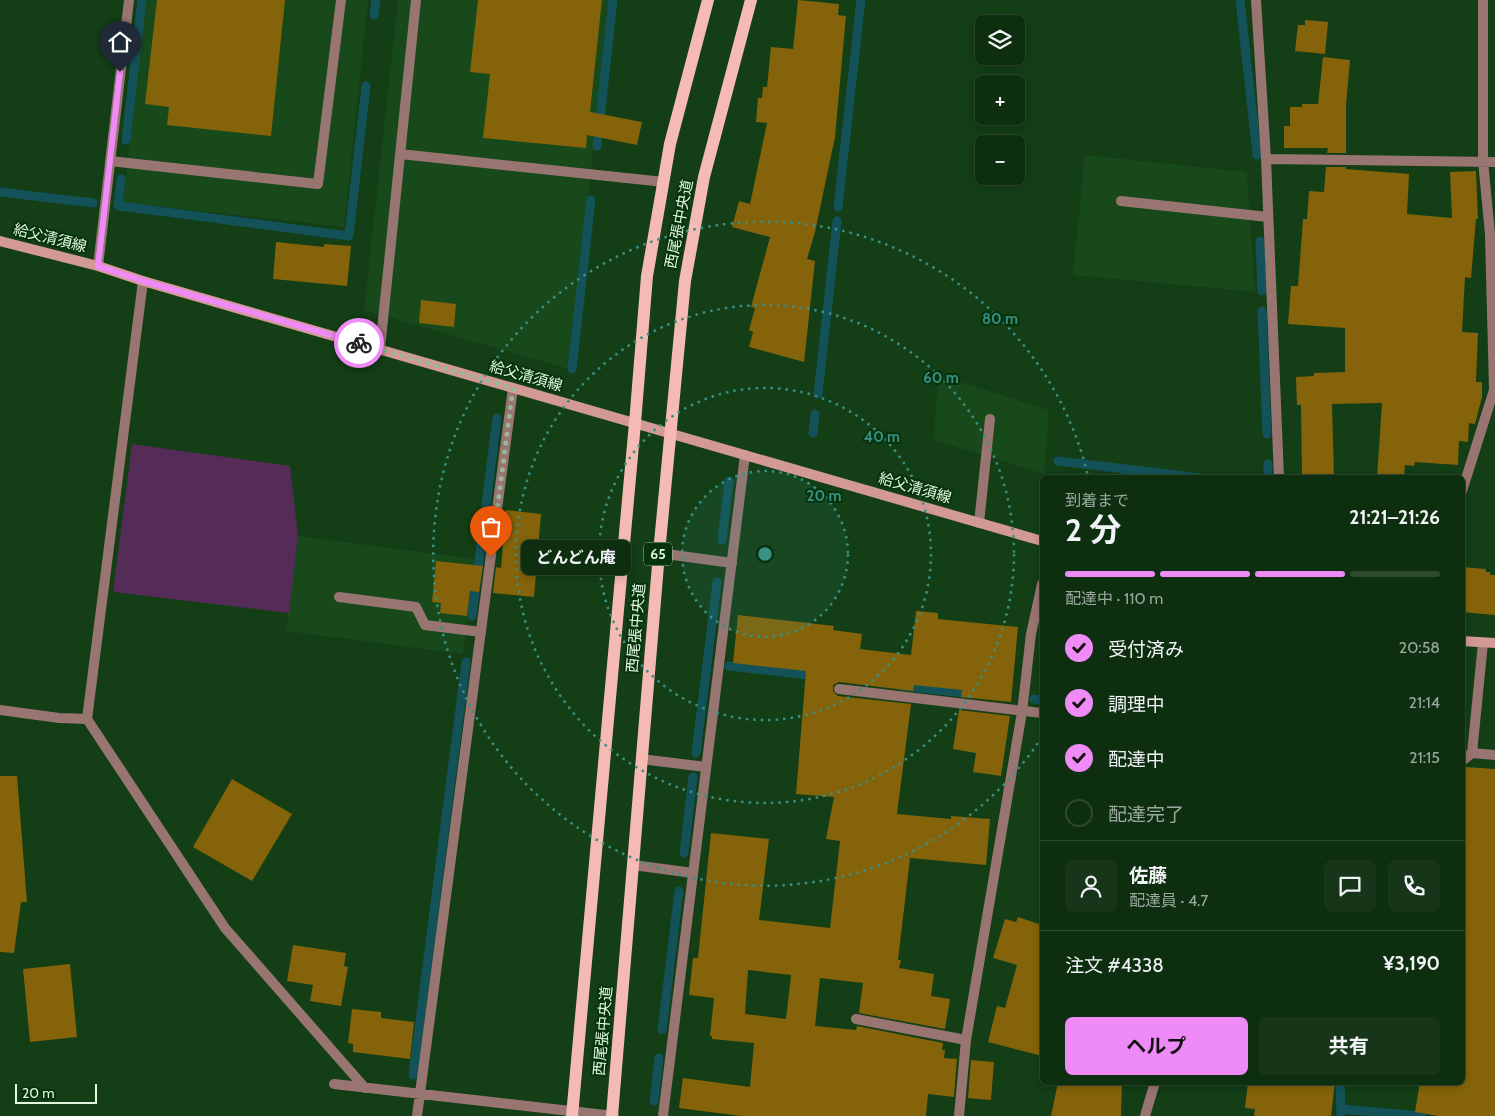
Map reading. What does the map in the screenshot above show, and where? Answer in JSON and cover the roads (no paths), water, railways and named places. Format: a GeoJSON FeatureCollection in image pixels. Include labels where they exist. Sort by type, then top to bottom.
{"type":"FeatureCollection","features":[{"type":"Feature","properties":{"kind":"main road","name":"西尾張中央道"},"geometry":{"type":"LineString","coordinates":[[572,1114],[636,423],[647,276],[670,144],[708,0]]}},
{"type":"Feature","properties":{"kind":"main road","name":"西尾張中央道"},"geometry":{"type":"LineString","coordinates":[[613,1116],[641,759],[685,281],[704,177],[751,0]]}},
{"type":"Feature","properties":{"kind":"main road","name":"給父清須線"},"geometry":{"type":"LineString","coordinates":[[0,241],[98,266],[143,281],[1040,540]]}},
{"type":"Feature","properties":{"kind":"main road"},"geometry":{"type":"LineString","coordinates":[[1465,641],[1495,644]]}},
{"type":"Feature","properties":{"kind":"street"},"geometry":{"type":"LineString","coordinates":[[98,266],[129,0]]}},
{"type":"Feature","properties":{"kind":"street"},"geometry":{"type":"LineString","coordinates":[[110,161],[318,184],[341,0]]}},
{"type":"Feature","properties":{"kind":"street"},"geometry":{"type":"LineString","coordinates":[[380,349],[416,0]]}},
{"type":"Feature","properties":{"kind":"street"},"geometry":{"type":"LineString","coordinates":[[1256,0],[1266,159],[1279,475]]}},
{"type":"Feature","properties":{"kind":"street"},"geometry":{"type":"LineString","coordinates":[[1465,482],[1495,390],[1490,234],[1483,161],[1483,0]]}},
{"type":"Feature","properties":{"kind":"street"},"geometry":{"type":"LineString","coordinates":[[400,154],[664,182]]}},
{"type":"Feature","properties":{"kind":"street"},"geometry":{"type":"LineString","coordinates":[[1266,159],[1495,162]]}},
{"type":"Feature","properties":{"kind":"street"},"geometry":{"type":"LineString","coordinates":[[1120,202],[1268,217]]}},
{"type":"Feature","properties":{"kind":"street"},"geometry":{"type":"LineString","coordinates":[[143,281],[87,719],[225,928],[365,1088]]}},
{"type":"Feature","properties":{"kind":"street"},"geometry":{"type":"LineString","coordinates":[[417,1116],[513,388]]}},
{"type":"Feature","properties":{"kind":"street"},"geometry":{"type":"LineString","coordinates":[[979,523],[990,419]]}},
{"type":"Feature","properties":{"kind":"street"},"geometry":{"type":"LineString","coordinates":[[663,1116],[745,455]]}},
{"type":"Feature","properties":{"kind":"street"},"geometry":{"type":"LineString","coordinates":[[659,553],[732,563]]}},
{"type":"Feature","properties":{"kind":"street"},"geometry":{"type":"LineString","coordinates":[[959,1116],[966,1040],[1022,712],[1031,634],[1040,593]]}},
{"type":"Feature","properties":{"kind":"street"},"geometry":{"type":"LineString","coordinates":[[339,597],[416,606],[425,625],[481,632]]}},
{"type":"Feature","properties":{"kind":"street"},"geometry":{"type":"LineString","coordinates":[[1472,754],[1484,643]]}},
{"type":"Feature","properties":{"kind":"street"},"geometry":{"type":"LineString","coordinates":[[839,689],[1040,713]]}},
{"type":"Feature","properties":{"kind":"street"},"geometry":{"type":"LineString","coordinates":[[0,710],[59,718],[87,719]]}},
{"type":"Feature","properties":{"kind":"street"},"geometry":{"type":"LineString","coordinates":[[1465,759],[1472,754],[1495,755]]}},
{"type":"Feature","properties":{"kind":"street"},"geometry":{"type":"LineString","coordinates":[[641,759],[706,767]]}},
{"type":"Feature","properties":{"kind":"street"},"geometry":{"type":"LineString","coordinates":[[633,865],[693,873]]}},
{"type":"Feature","properties":{"kind":"street"},"geometry":{"type":"LineString","coordinates":[[856,1019],[966,1040]]}},
{"type":"Feature","properties":{"kind":"street"},"geometry":{"type":"LineString","coordinates":[[334,1084],[572,1114],[613,1116]]}},
{"type":"Feature","properties":{"kind":"street"},"geometry":{"type":"LineString","coordinates":[[1145,1116],[1154,1085]]}},
{"type":"Feature","properties":{"kind":"waterway"},"geometry":{"type":"LineString","coordinates":[[126,140],[142,0]]}},
{"type":"Feature","properties":{"kind":"waterway"},"geometry":{"type":"LineString","coordinates":[[374,15],[376,0]]}},
{"type":"Feature","properties":{"kind":"waterway"},"geometry":{"type":"LineString","coordinates":[[597,146],[613,0]]}},
{"type":"Feature","properties":{"kind":"waterway"},"geometry":{"type":"LineString","coordinates":[[838,207],[861,0]]}},
{"type":"Feature","properties":{"kind":"waterway"},"geometry":{"type":"LineString","coordinates":[[1240,0],[1257,155]]}},
{"type":"Feature","properties":{"kind":"waterway"},"geometry":{"type":"LineString","coordinates":[[120,206],[349,236],[366,86]]}},
{"type":"Feature","properties":{"kind":"waterway"},"geometry":{"type":"LineString","coordinates":[[118,206],[121,179]]}},
{"type":"Feature","properties":{"kind":"waterway"},"geometry":{"type":"LineString","coordinates":[[0,192],[93,203]]}},
{"type":"Feature","properties":{"kind":"waterway"},"geometry":{"type":"LineString","coordinates":[[572,369],[591,200]]}},
{"type":"Feature","properties":{"kind":"waterway"},"geometry":{"type":"LineString","coordinates":[[818,394],[837,221]]}},
{"type":"Feature","properties":{"kind":"waterway"},"geometry":{"type":"LineString","coordinates":[[1260,241],[1262,291]]}},
{"type":"Feature","properties":{"kind":"waterway"},"geometry":{"type":"LineString","coordinates":[[1262,311],[1267,434]]}},
{"type":"Feature","properties":{"kind":"waterway"},"geometry":{"type":"LineString","coordinates":[[813,433],[815,414]]}},
{"type":"Feature","properties":{"kind":"waterway"},"geometry":{"type":"LineString","coordinates":[[472,616],[497,418]]}},
{"type":"Feature","properties":{"kind":"waterway"},"geometry":{"type":"LineString","coordinates":[[1058,461],[1176,475]]}},
{"type":"Feature","properties":{"kind":"waterway"},"geometry":{"type":"LineString","coordinates":[[1268,464],[1268,475]]}},
{"type":"Feature","properties":{"kind":"waterway"},"geometry":{"type":"LineString","coordinates":[[722,540],[729,481]]}},
{"type":"Feature","properties":{"kind":"waterway"},"geometry":{"type":"LineString","coordinates":[[696,753],[717,582]]}},
{"type":"Feature","properties":{"kind":"waterway"},"geometry":{"type":"LineString","coordinates":[[413,1075],[466,662]]}},
{"type":"Feature","properties":{"kind":"waterway"},"geometry":{"type":"LineString","coordinates":[[729,666],[817,676]]}},
{"type":"Feature","properties":{"kind":"waterway"},"geometry":{"type":"LineString","coordinates":[[902,686],[973,694]]}},
{"type":"Feature","properties":{"kind":"waterway"},"geometry":{"type":"LineString","coordinates":[[1034,699],[1040,700]]}},
{"type":"Feature","properties":{"kind":"waterway"},"geometry":{"type":"LineString","coordinates":[[684,853],[693,777]]}},
{"type":"Feature","properties":{"kind":"waterway"},"geometry":{"type":"LineString","coordinates":[[662,1030],[679,891]]}},
{"type":"Feature","properties":{"kind":"waterway"},"geometry":{"type":"LineString","coordinates":[[654,1101],[659,1058]]}},
{"type":"Feature","properties":{"kind":"waterway"},"geometry":{"type":"LineString","coordinates":[[1340,1085],[1341,1116]]}},
{"type":"Feature","properties":{"kind":"waterway"},"geometry":{"type":"LineString","coordinates":[[1341,1109],[1422,1116]]}},
{"type":"Feature","properties":{"kind":"place","name":"どんどん庵"},"geometry":{"type":"Point","coordinates":[491,557]}}]}
